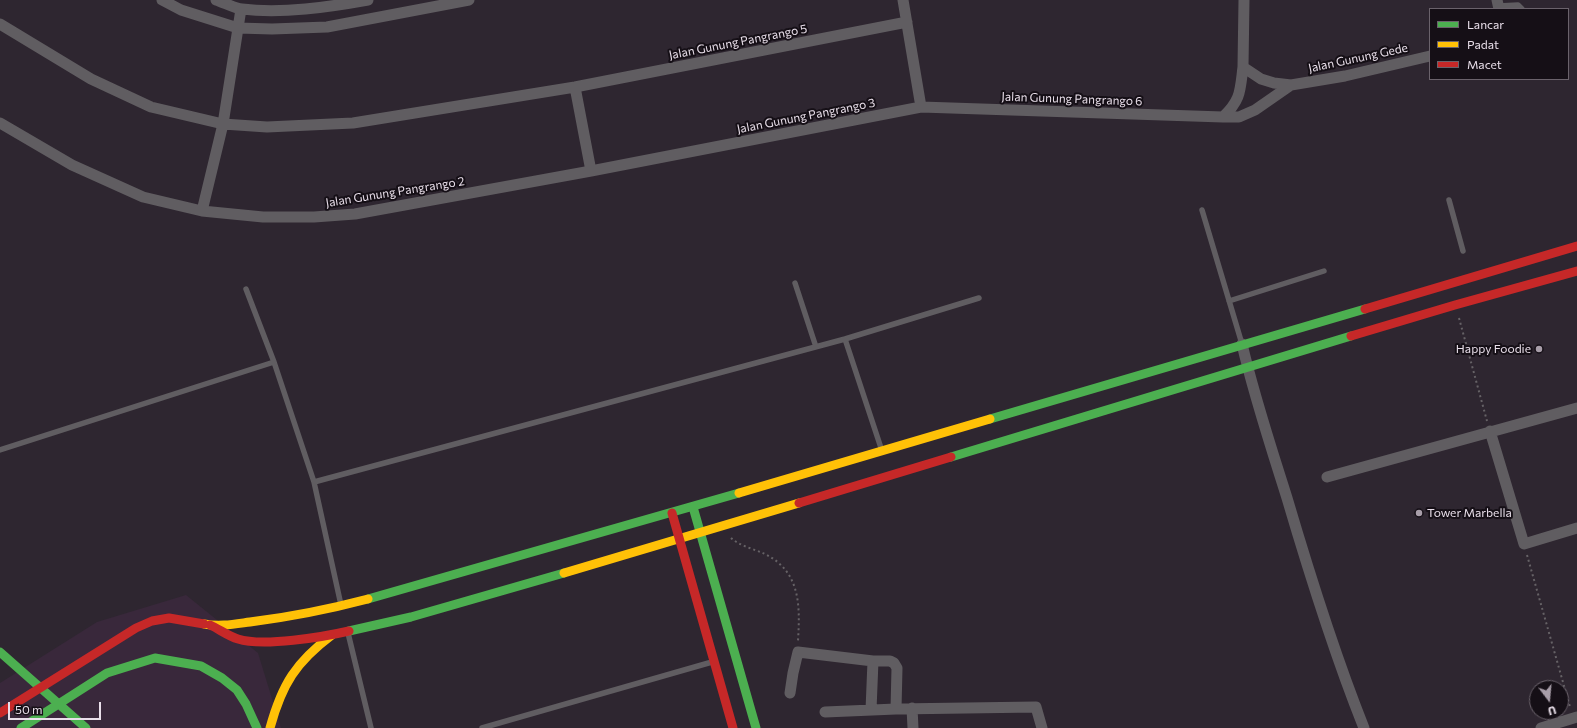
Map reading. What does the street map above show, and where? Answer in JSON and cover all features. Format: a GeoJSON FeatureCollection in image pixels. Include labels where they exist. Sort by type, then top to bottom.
{"type":"FeatureCollection","features":[{"type":"Feature","properties":{"kind":"street"},"geometry":{"type":"LineString","coordinates":[[162,0],[182,10],[238,28],[327,27],[470,0]]}},
{"type":"Feature","properties":{"kind":"street"},"geometry":{"type":"LineString","coordinates":[[216,0],[241,9],[271,10],[328,8],[368,0]]}},
{"type":"Feature","properties":{"kind":"street"},"geometry":{"type":"LineString","coordinates":[[903,0],[921,107]]}},
{"type":"Feature","properties":{"kind":"street"},"geometry":{"type":"LineString","coordinates":[[1223,117],[1233,108],[1239,98],[1243,67],[1244,0]]}},
{"type":"Feature","properties":{"kind":"street"},"geometry":{"type":"LineString","coordinates":[[202,211],[223,124],[241,9]]}},
{"type":"Feature","properties":{"kind":"street","name":"Jalan Gunung Pangrango 5"},"geometry":{"type":"LineString","coordinates":[[575,87],[906,22]]}},
{"type":"Feature","properties":{"kind":"street"},"geometry":{"type":"LineString","coordinates":[[0,24],[91,79],[151,107],[223,124],[267,127],[352,123],[575,87],[591,171]]}},
{"type":"Feature","properties":{"kind":"street","name":"Jalan Gunung Gede"},"geometry":{"type":"LineString","coordinates":[[1291,85],[1345,76],[1429,56]]}},
{"type":"Feature","properties":{"kind":"street"},"geometry":{"type":"LineString","coordinates":[[1243,67],[1261,79],[1274,83],[1291,85]]}},
{"type":"Feature","properties":{"kind":"street","name":"Jalan Gunung Pangrango 6"},"geometry":{"type":"LineString","coordinates":[[921,107],[1239,117],[1254,110],[1291,85]]}},
{"type":"Feature","properties":{"kind":"street","name":"Jalan Gunung Pangrango 3"},"geometry":{"type":"LineString","coordinates":[[591,171],[921,107]]}},
{"type":"Feature","properties":{"kind":"street","name":"Jalan Gunung Pangrango 2"},"geometry":{"type":"LineString","coordinates":[[0,123],[72,166],[143,197],[202,211],[263,217],[314,217],[355,214],[591,171]]}},
{"type":"Feature","properties":{"kind":"street"},"geometry":{"type":"LineString","coordinates":[[0,713],[127,633],[159,619],[169,618],[210,625],[275,619],[342,606],[693,507],[1577,246]]}},
{"type":"Feature","properties":{"kind":"street"},"geometry":{"type":"LineString","coordinates":[[210,625],[238,639],[254,642],[293,640],[332,635],[411,617],[726,526],[1455,305],[1577,271]]}},
{"type":"Feature","properties":{"kind":"street"},"geometry":{"type":"LineString","coordinates":[[1242,344],[1247,368],[1330,636],[1364,728]]}},
{"type":"Feature","properties":{"kind":"street"},"geometry":{"type":"LineString","coordinates":[[1327,477],[1577,408]]}},
{"type":"Feature","properties":{"kind":"street"},"geometry":{"type":"LineString","coordinates":[[1490,431],[1524,544],[1577,528]]}},
{"type":"Feature","properties":{"kind":"street"},"geometry":{"type":"LineString","coordinates":[[693,507],[756,728]]}},
{"type":"Feature","properties":{"kind":"street"},"geometry":{"type":"LineString","coordinates":[[672,513],[733,728]]}},
{"type":"Feature","properties":{"kind":"street"},"geometry":{"type":"LineString","coordinates":[[270,728],[280,693],[293,671],[308,654],[332,635]]}},
{"type":"Feature","properties":{"kind":"street"},"geometry":{"type":"LineString","coordinates":[[0,652],[86,728]]}},
{"type":"Feature","properties":{"kind":"street"},"geometry":{"type":"LineString","coordinates":[[790,693],[798,652],[890,662],[894,663],[897,668],[896,709]]}},
{"type":"Feature","properties":{"kind":"street"},"geometry":{"type":"LineString","coordinates":[[21,728],[106,673],[155,658],[201,666],[222,678],[237,690],[246,704],[256,728]]}},
{"type":"Feature","properties":{"kind":"street"},"geometry":{"type":"LineString","coordinates":[[870,710],[873,661]]}},
{"type":"Feature","properties":{"kind":"street"},"geometry":{"type":"LineString","coordinates":[[825,712],[912,708],[1036,707],[1042,728]]}},
{"type":"Feature","properties":{"kind":"street"},"geometry":{"type":"LineString","coordinates":[[912,708],[913,728]]}},
{"type":"Feature","properties":{"kind":"street"},"geometry":{"type":"LineString","coordinates":[[1541,728],[1575,721]]}},
{"type":"Feature","properties":{"kind":"lane"},"geometry":{"type":"LineString","coordinates":[[1499,5],[1518,5],[1521,8]]}},
{"type":"Feature","properties":{"kind":"lane"},"geometry":{"type":"LineString","coordinates":[[1449,200],[1463,251]]}},
{"type":"Feature","properties":{"kind":"lane"},"geometry":{"type":"LineString","coordinates":[[1202,210],[1242,344]]}},
{"type":"Feature","properties":{"kind":"lane"},"geometry":{"type":"LineString","coordinates":[[1229,301],[1324,272]]}},
{"type":"Feature","properties":{"kind":"lane"},"geometry":{"type":"LineString","coordinates":[[795,283],[816,347]]}},
{"type":"Feature","properties":{"kind":"lane"},"geometry":{"type":"LineString","coordinates":[[246,289],[274,362],[314,482],[342,606]]}},
{"type":"Feature","properties":{"kind":"lane"},"geometry":{"type":"LineString","coordinates":[[314,482],[845,339],[979,298]]}},
{"type":"Feature","properties":{"kind":"lane"},"geometry":{"type":"LineString","coordinates":[[845,339],[882,451]]}},
{"type":"Feature","properties":{"kind":"lane"},"geometry":{"type":"LineString","coordinates":[[0,450],[274,362]]}},
{"type":"Feature","properties":{"kind":"lane"},"geometry":{"type":"LineString","coordinates":[[348,632],[371,728]]}},
{"type":"Feature","properties":{"kind":"lane"},"geometry":{"type":"LineString","coordinates":[[482,728],[714,662]]}},
{"type":"Feature","properties":{"kind":"path"},"geometry":{"type":"LineString","coordinates":[[1459,320],[1490,431]]}},
{"type":"Feature","properties":{"kind":"path"},"geometry":{"type":"LineString","coordinates":[[726,526],[732,538],[767,555],[784,567],[789,574],[798,599],[798,652]]}},
{"type":"Feature","properties":{"kind":"path"},"geometry":{"type":"LineString","coordinates":[[1524,544],[1575,721]]}},
{"type":"Feature","properties":{"kind":"shaded area"},"geometry":{"type":"Polygon","coordinates":[[[186,595],[258,653],[281,728],[0,728],[0,683],[97,622],[186,595]]]}},
{"type":"Feature","properties":{"kind":"traffic: fast"},"geometry":{"type":"LineString","coordinates":[[990,419],[1365,309]]}},
{"type":"Feature","properties":{"kind":"traffic: fast"},"geometry":{"type":"LineString","coordinates":[[951,457],[1351,336]]}},
{"type":"Feature","properties":{"kind":"traffic: fast"},"geometry":{"type":"LineString","coordinates":[[368,599],[739,493]]}},
{"type":"Feature","properties":{"kind":"traffic: fast"},"geometry":{"type":"LineString","coordinates":[[693,507],[756,728]]}},
{"type":"Feature","properties":{"kind":"traffic: fast"},"geometry":{"type":"LineString","coordinates":[[349,631],[411,617],[564,573]]}},
{"type":"Feature","properties":{"kind":"traffic: fast"},"geometry":{"type":"LineString","coordinates":[[0,652],[86,728]]}},
{"type":"Feature","properties":{"kind":"traffic: fast"},"geometry":{"type":"LineString","coordinates":[[21,728],[107,673],[155,658],[201,666],[222,678],[237,690],[246,704],[257,728]]}},
{"type":"Feature","properties":{"kind":"traffic: slow"},"geometry":{"type":"LineString","coordinates":[[739,493],[990,419]]}},
{"type":"Feature","properties":{"kind":"traffic: slow"},"geometry":{"type":"LineString","coordinates":[[564,573],[799,503]]}},
{"type":"Feature","properties":{"kind":"traffic: slow"},"geometry":{"type":"LineString","coordinates":[[204,624],[227,625],[265,620],[368,599]]}},
{"type":"Feature","properties":{"kind":"traffic: slow"},"geometry":{"type":"LineString","coordinates":[[270,728],[285,686],[292,675],[309,655],[332,635]]}},
{"type":"Feature","properties":{"kind":"traffic: jam"},"geometry":{"type":"LineString","coordinates":[[1365,309],[1577,246]]}},
{"type":"Feature","properties":{"kind":"traffic: jam"},"geometry":{"type":"LineString","coordinates":[[1351,336],[1577,271]]}},
{"type":"Feature","properties":{"kind":"traffic: jam"},"geometry":{"type":"LineString","coordinates":[[799,503],[951,457]]}},
{"type":"Feature","properties":{"kind":"traffic: jam"},"geometry":{"type":"LineString","coordinates":[[672,513],[733,728]]}},
{"type":"Feature","properties":{"kind":"traffic: jam"},"geometry":{"type":"LineString","coordinates":[[0,713],[136,628],[152,621],[169,618],[204,624]]}},
{"type":"Feature","properties":{"kind":"traffic: jam"},"geometry":{"type":"LineString","coordinates":[[210,625],[238,639],[262,642],[277,642],[309,638],[349,631]]}},
{"type":"Feature","properties":{"kind":"place","name":"Happy Foodie"},"geometry":{"type":"Point","coordinates":[1539,349]}},
{"type":"Feature","properties":{"kind":"place","name":"Tower Marbella"},"geometry":{"type":"Point","coordinates":[1419,513]}}]}
